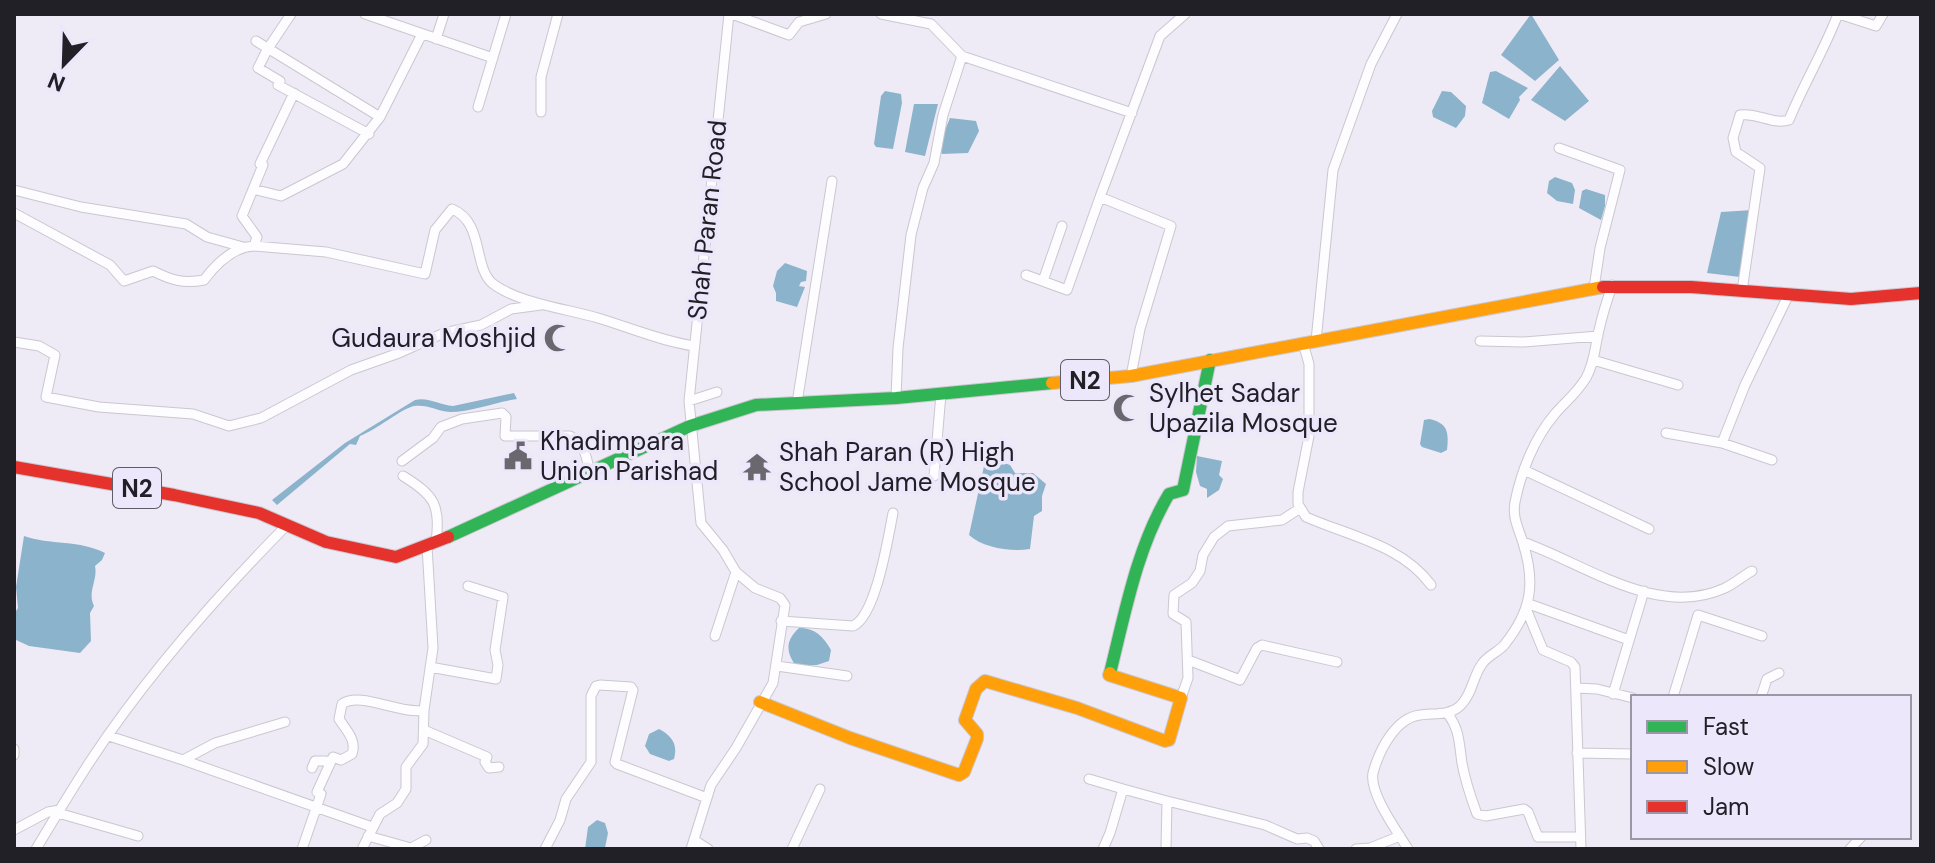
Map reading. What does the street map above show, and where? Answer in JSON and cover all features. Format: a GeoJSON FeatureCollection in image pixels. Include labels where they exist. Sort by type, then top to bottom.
{"type":"FeatureCollection","features":[{"type":"Feature","properties":{"kind":"main road","name":"N2"},"geometry":{"type":"LineString","coordinates":[[14,467],[259,513],[326,542],[396,557],[432,544],[690,426],[756,405],[896,398],[1131,376],[1612,285],[1851,299],[1921,293]]}},
{"type":"Feature","properties":{"kind":"main road"},"geometry":{"type":"LineString","coordinates":[[760,702],[876,748],[963,775],[977,739],[977,734],[965,720],[976,689],[985,681],[1169,740],[1181,698],[1109,675],[1133,584],[1160,509],[1169,494],[1183,490],[1210,360]]}},
{"type":"Feature","properties":{"kind":"street"},"geometry":{"type":"LineString","coordinates":[[291,14],[258,68],[280,81],[278,85],[369,134]]}},
{"type":"Feature","properties":{"kind":"street"},"geometry":{"type":"LineString","coordinates":[[365,14],[493,58]]}},
{"type":"Feature","properties":{"kind":"street"},"geometry":{"type":"LineString","coordinates":[[436,39],[444,14]]}},
{"type":"Feature","properties":{"kind":"street"},"geometry":{"type":"LineString","coordinates":[[478,107],[506,14]]}},
{"type":"Feature","properties":{"kind":"street"},"geometry":{"type":"LineString","coordinates":[[541,112],[541,77],[558,14]]}},
{"type":"Feature","properties":{"kind":"street"},"geometry":{"type":"LineString","coordinates":[[730,14],[789,35],[799,22],[826,14]]}},
{"type":"Feature","properties":{"kind":"street","name":"Shah Paran Road"},"geometry":{"type":"LineString","coordinates":[[730,14],[689,401],[701,523],[736,572]]}},
{"type":"Feature","properties":{"kind":"street"},"geometry":{"type":"LineString","coordinates":[[881,14],[931,24],[962,56],[1132,113]]}},
{"type":"Feature","properties":{"kind":"street"},"geometry":{"type":"LineString","coordinates":[[1026,275],[1067,290],[1145,71],[1160,36],[1185,14]]}},
{"type":"Feature","properties":{"kind":"street"},"geometry":{"type":"LineString","coordinates":[[1397,14],[1371,64],[1333,170],[1310,342],[1309,436],[1298,492],[1299,509],[1306,517],[1392,553],[1421,572],[1431,585]]}},
{"type":"Feature","properties":{"kind":"street"},"geometry":{"type":"LineString","coordinates":[[1742,291],[1760,168],[1736,152],[1733,138],[1740,115],[1750,113],[1780,122],[1789,120],[1838,14],[1876,26],[1883,14]]}},
{"type":"Feature","properties":{"kind":"street"},"geometry":{"type":"LineString","coordinates":[[253,189],[281,196],[343,164],[380,117],[422,34]]}},
{"type":"Feature","properties":{"kind":"street"},"geometry":{"type":"LineString","coordinates":[[256,41],[380,117]]}},
{"type":"Feature","properties":{"kind":"street"},"geometry":{"type":"LineString","coordinates":[[896,398],[898,348],[911,235],[962,56]]}},
{"type":"Feature","properties":{"kind":"street"},"geometry":{"type":"LineString","coordinates":[[254,246],[257,237],[242,216],[263,165],[260,164],[294,93]]}},
{"type":"Feature","properties":{"kind":"street"},"geometry":{"type":"LineString","coordinates":[[1559,148],[1620,170],[1600,248],[1594,288]]}},
{"type":"Feature","properties":{"kind":"street"},"geometry":{"type":"LineString","coordinates":[[797,403],[832,181]]}},
{"type":"Feature","properties":{"kind":"street"},"geometry":{"type":"LineString","coordinates":[[14,190],[81,207],[186,224],[207,237],[243,247],[326,252],[371,260],[419,275],[425,274],[435,230],[452,209],[461,213],[467,221],[481,251],[487,276],[493,284],[544,304],[625,326],[668,342],[694,346]]}},
{"type":"Feature","properties":{"kind":"street"},"geometry":{"type":"LineString","coordinates":[[1100,197],[1171,226],[1140,329],[1131,376]]}},
{"type":"Feature","properties":{"kind":"street"},"geometry":{"type":"LineString","coordinates":[[14,213],[110,265],[124,281],[153,271],[174,281],[188,283],[204,280],[216,265],[243,247]]}},
{"type":"Feature","properties":{"kind":"street"},"geometry":{"type":"LineString","coordinates":[[1043,281],[1062,226]]}},
{"type":"Feature","properties":{"kind":"street"},"geometry":{"type":"LineString","coordinates":[[1408,849],[1376,794],[1372,779],[1374,770],[1398,725],[1409,717],[1458,709],[1484,660],[1503,647],[1528,608],[1531,592],[1514,507],[1524,470],[1541,434],[1555,413],[1576,394],[1593,360],[1612,285]]}},
{"type":"Feature","properties":{"kind":"street"},"geometry":{"type":"LineString","coordinates":[[1722,443],[1745,385],[1789,294]]}},
{"type":"Feature","properties":{"kind":"street"},"geometry":{"type":"LineString","coordinates":[[14,342],[39,346],[55,355],[46,397],[99,407],[193,414],[229,426],[261,418],[351,370],[444,333],[481,325],[511,309],[544,304]]}},
{"type":"Feature","properties":{"kind":"street"},"geometry":{"type":"LineString","coordinates":[[1480,341],[1523,342],[1598,336]]}},
{"type":"Feature","properties":{"kind":"street"},"geometry":{"type":"LineString","coordinates":[[1593,360],[1678,385]]}},
{"type":"Feature","properties":{"kind":"street"},"geometry":{"type":"LineString","coordinates":[[689,401],[717,392]]}},
{"type":"Feature","properties":{"kind":"street"},"geometry":{"type":"LineString","coordinates":[[934,476],[941,394]]}},
{"type":"Feature","properties":{"kind":"street"},"geometry":{"type":"LineString","coordinates":[[402,461],[433,438],[441,427],[462,419],[502,413],[506,417],[505,436],[570,436],[578,440],[583,444],[590,472]]}},
{"type":"Feature","properties":{"kind":"street"},"geometry":{"type":"LineString","coordinates":[[1666,433],[1722,443],[1772,460]]}},
{"type":"Feature","properties":{"kind":"street"},"geometry":{"type":"LineString","coordinates":[[1524,470],[1649,529]]}},
{"type":"Feature","properties":{"kind":"street"},"geometry":{"type":"LineString","coordinates":[[363,847],[380,814],[397,803],[406,789],[406,767],[423,744],[424,710],[433,648],[432,544],[437,510],[433,499],[422,488],[403,476]]}},
{"type":"Feature","properties":{"kind":"street"},"geometry":{"type":"LineString","coordinates":[[1181,698],[1188,678],[1186,622],[1173,614],[1174,595],[1192,583],[1214,537],[1228,526],[1282,520],[1299,509]]}},
{"type":"Feature","properties":{"kind":"street"},"geometry":{"type":"LineString","coordinates":[[781,621],[853,626],[862,620],[881,575],[893,513]]}},
{"type":"Feature","properties":{"kind":"street"},"geometry":{"type":"LineString","coordinates":[[36,849],[109,736],[171,653],[282,523]]}},
{"type":"Feature","properties":{"kind":"street"},"geometry":{"type":"LineString","coordinates":[[1523,542],[1559,555],[1619,584],[1671,598],[1702,595],[1727,587],[1752,571]]}},
{"type":"Feature","properties":{"kind":"street"},"geometry":{"type":"LineString","coordinates":[[708,849],[693,845],[711,785],[773,683],[785,605],[783,601],[755,588],[736,572],[715,636]]}},
{"type":"Feature","properties":{"kind":"street"},"geometry":{"type":"LineString","coordinates":[[430,667],[496,679],[498,665],[495,650],[503,597],[468,586]]}},
{"type":"Feature","properties":{"kind":"street"},"geometry":{"type":"LineString","coordinates":[[1613,694],[1644,591]]}},
{"type":"Feature","properties":{"kind":"street"},"geometry":{"type":"LineString","coordinates":[[1674,695],[1702,595]]}},
{"type":"Feature","properties":{"kind":"street"},"geometry":{"type":"LineString","coordinates":[[1528,608],[1629,640]]}},
{"type":"Feature","properties":{"kind":"street"},"geometry":{"type":"LineString","coordinates":[[1528,608],[1543,650],[1571,662],[1575,667],[1581,849]]}},
{"type":"Feature","properties":{"kind":"street"},"geometry":{"type":"LineString","coordinates":[[1696,617],[1701,614],[1762,636]]}},
{"type":"Feature","properties":{"kind":"street"},"geometry":{"type":"LineString","coordinates":[[1188,660],[1238,680],[1243,677],[1257,648],[1262,645],[1337,662]]}},
{"type":"Feature","properties":{"kind":"street"},"geometry":{"type":"LineString","coordinates":[[777,666],[847,676]]}},
{"type":"Feature","properties":{"kind":"street"},"geometry":{"type":"LineString","coordinates":[[1762,695],[1767,679],[1779,673]]}},
{"type":"Feature","properties":{"kind":"street"},"geometry":{"type":"LineString","coordinates":[[545,849],[560,820],[566,799],[591,762],[591,696],[600,685],[631,687],[633,690],[615,762],[707,798]]}},
{"type":"Feature","properties":{"kind":"street"},"geometry":{"type":"LineString","coordinates":[[1576,688],[1597,689],[1631,698]]}},
{"type":"Feature","properties":{"kind":"street"},"geometry":{"type":"LineString","coordinates":[[302,849],[321,794],[317,792],[333,757],[341,760],[352,754],[355,747],[338,714],[342,704],[348,699],[389,704],[407,711],[424,710]]}},
{"type":"Feature","properties":{"kind":"street"},"geometry":{"type":"LineString","coordinates":[[1447,713],[1454,721],[1460,738],[1462,764],[1477,814],[1482,816],[1524,809],[1538,837],[1580,837]]}},
{"type":"Feature","properties":{"kind":"street"},"geometry":{"type":"LineString","coordinates":[[183,760],[215,743],[285,722]]}},
{"type":"Feature","properties":{"kind":"street"},"geometry":{"type":"LineString","coordinates":[[424,730],[487,757],[485,762],[489,768],[499,767]]}},
{"type":"Feature","properties":{"kind":"street"},"geometry":{"type":"LineString","coordinates":[[109,736],[317,806],[411,848],[426,840]]}},
{"type":"Feature","properties":{"kind":"street"},"geometry":{"type":"LineString","coordinates":[[1577,753],[1631,754]]}},
{"type":"Feature","properties":{"kind":"street"},"geometry":{"type":"LineString","coordinates":[[312,768],[315,761],[330,764]]}},
{"type":"Feature","properties":{"kind":"street"},"geometry":{"type":"LineString","coordinates":[[1089,779],[1265,825],[1297,839],[1314,841],[1319,849]]}},
{"type":"Feature","properties":{"kind":"street"},"geometry":{"type":"LineString","coordinates":[[792,849],[820,789]]}},
{"type":"Feature","properties":{"kind":"street"},"geometry":{"type":"LineString","coordinates":[[1103,849],[1123,789]]}},
{"type":"Feature","properties":{"kind":"street"},"geometry":{"type":"LineString","coordinates":[[1166,849],[1167,801]]}},
{"type":"Feature","properties":{"kind":"street"},"geometry":{"type":"LineString","coordinates":[[14,830],[48,812],[59,812],[138,836]]}},
{"type":"Feature","properties":{"kind":"street"},"geometry":{"type":"LineString","coordinates":[[1356,849],[1370,848],[1400,836]]}},
{"type":"Feature","properties":{"kind":"water"},"geometry":{"type":"Polygon","coordinates":[[[1531,14],[1559,60],[1535,81],[1501,55],[1531,14]]]}},
{"type":"Feature","properties":{"kind":"water"},"geometry":{"type":"Polygon","coordinates":[[[1560,66],[1589,101],[1565,121],[1531,100],[1560,66]]]}},
{"type":"Feature","properties":{"kind":"water"},"geometry":{"type":"Polygon","coordinates":[[[1496,71],[1528,88],[1519,97],[1509,119],[1482,103],[1490,72],[1496,71]]]}},
{"type":"Feature","properties":{"kind":"water"},"geometry":{"type":"Polygon","coordinates":[[[885,91],[901,94],[893,149],[874,144],[881,96],[885,91]]]}},
{"type":"Feature","properties":{"kind":"water"},"geometry":{"type":"Polygon","coordinates":[[[1442,91],[1451,92],[1466,106],[1465,116],[1456,128],[1433,117],[1432,111],[1442,91]]]}},
{"type":"Feature","properties":{"kind":"water"},"geometry":{"type":"Polygon","coordinates":[[[914,104],[938,104],[925,156],[905,152],[914,104]]]}},
{"type":"Feature","properties":{"kind":"water"},"geometry":{"type":"Polygon","coordinates":[[[950,118],[976,121],[979,131],[968,153],[942,154],[938,147],[950,118]]]}},
{"type":"Feature","properties":{"kind":"water"},"geometry":{"type":"Polygon","coordinates":[[[1555,177],[1572,183],[1575,190],[1573,204],[1557,201],[1547,193],[1549,181],[1555,177]]]}},
{"type":"Feature","properties":{"kind":"water"},"geometry":{"type":"Polygon","coordinates":[[[1586,189],[1605,195],[1601,220],[1579,208],[1582,191],[1586,189]]]}},
{"type":"Feature","properties":{"kind":"water"},"geometry":{"type":"Polygon","coordinates":[[[1753,210],[1740,277],[1707,273],[1721,212],[1753,210]]]}},
{"type":"Feature","properties":{"kind":"water"},"geometry":{"type":"Polygon","coordinates":[[[785,263],[807,271],[806,281],[799,286],[805,287],[797,307],[776,301],[773,286],[777,271],[785,263]]]}},
{"type":"Feature","properties":{"kind":"water"},"geometry":{"type":"Polygon","coordinates":[[[514,393],[517,399],[467,410],[450,412],[419,406],[409,408],[360,436],[356,445],[350,444],[277,505],[272,500],[345,443],[415,400],[453,406],[514,393]]]}},
{"type":"Feature","properties":{"kind":"water"},"geometry":{"type":"Polygon","coordinates":[[[1429,419],[1446,429],[1447,450],[1441,453],[1420,444],[1424,420],[1429,419]]]}},
{"type":"Feature","properties":{"kind":"water"},"geometry":{"type":"Polygon","coordinates":[[[1197,456],[1222,461],[1219,475],[1223,479],[1219,490],[1207,498],[1207,489],[1200,486],[1196,472],[1197,456]]]}},
{"type":"Feature","properties":{"kind":"water"},"geometry":{"type":"Polygon","coordinates":[[[994,459],[1010,465],[1015,473],[1033,473],[1046,484],[1042,511],[1034,516],[1030,549],[998,548],[969,535],[984,466],[994,459]]]}},
{"type":"Feature","properties":{"kind":"water"},"geometry":{"type":"Polygon","coordinates":[[[24,536],[86,546],[105,553],[95,566],[94,606],[90,613],[91,641],[80,653],[29,646],[16,640],[16,587],[24,536]]]}},
{"type":"Feature","properties":{"kind":"water"},"geometry":{"type":"Polygon","coordinates":[[[799,628],[810,629],[822,637],[831,650],[829,661],[796,666],[788,647],[791,637],[799,628]]]}},
{"type":"Feature","properties":{"kind":"water"},"geometry":{"type":"Polygon","coordinates":[[[659,729],[673,741],[674,759],[669,761],[650,754],[645,746],[649,734],[659,729]]]}},
{"type":"Feature","properties":{"kind":"water"},"geometry":{"type":"Polygon","coordinates":[[[597,820],[605,823],[608,833],[605,848],[585,849],[588,827],[597,820]]]}},
{"type":"Feature","properties":{"kind":"traffic: fast"},"geometry":{"type":"LineString","coordinates":[[1110,673],[1133,581],[1148,536],[1169,494],[1183,490],[1210,360]]}},
{"type":"Feature","properties":{"kind":"traffic: fast"},"geometry":{"type":"LineString","coordinates":[[448,537],[690,426],[756,405],[896,398],[1052,383]]}},
{"type":"Feature","properties":{"kind":"traffic: slow"},"geometry":{"type":"LineString","coordinates":[[1052,383],[1131,376],[1603,287]]}},
{"type":"Feature","properties":{"kind":"traffic: slow"},"geometry":{"type":"LineString","coordinates":[[760,702],[850,738],[959,775],[964,772],[977,739],[977,734],[965,720],[976,689],[985,681],[1169,740],[1181,698],[1110,673]]}},
{"type":"Feature","properties":{"kind":"traffic: jam"},"geometry":{"type":"LineString","coordinates":[[1603,287],[1691,287],[1851,299],[1921,293]]}},
{"type":"Feature","properties":{"kind":"traffic: jam"},"geometry":{"type":"LineString","coordinates":[[14,467],[259,513],[326,542],[396,557],[448,537]]}},
{"type":"Feature","properties":{"kind":"place","name":"Gudaura Moshjid"},"geometry":{"type":"Point","coordinates":[558,338]}},
{"type":"Feature","properties":{"kind":"place","name":"Sylhet Sadar Upazila Mosque"},"geometry":{"type":"Point","coordinates":[1127,408]}},
{"type":"Feature","properties":{"kind":"place","name":"Khadimpara Union Parishad"},"geometry":{"type":"Point","coordinates":[518,456]}},
{"type":"Feature","properties":{"kind":"place","name":"Shah Paran (R) High School Jame Mosque"},"geometry":{"type":"Point","coordinates":[757,467]}}]}
